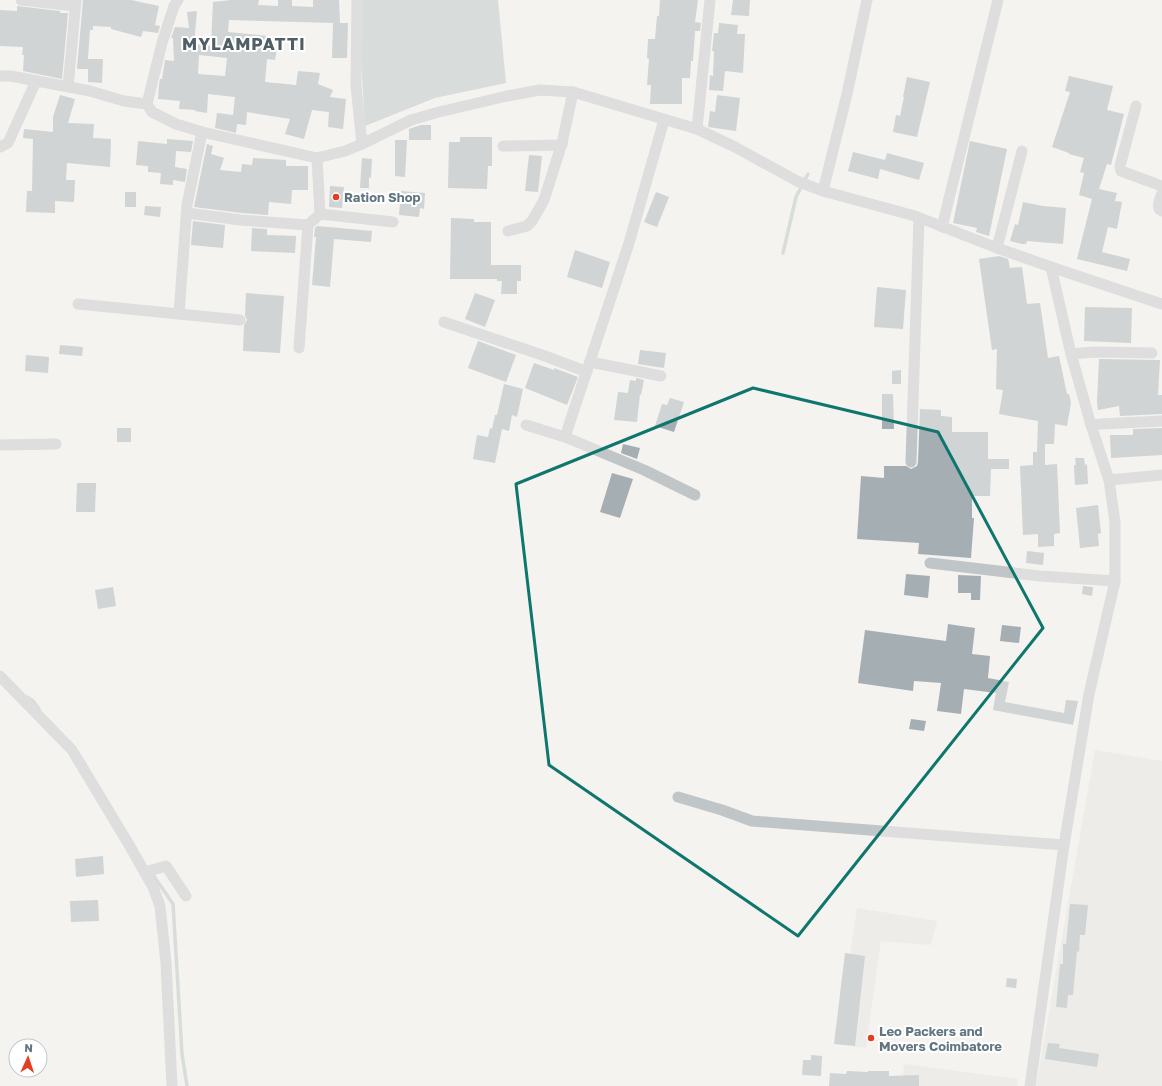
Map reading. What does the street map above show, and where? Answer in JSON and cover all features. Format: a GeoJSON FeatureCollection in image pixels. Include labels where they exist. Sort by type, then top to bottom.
{"type":"FeatureCollection","features":[{"type":"Feature","properties":{"kind":"street"},"geometry":{"type":"LineString","coordinates":[[21,0],[76,3],[68,87]]}},
{"type":"Feature","properties":{"kind":"street"},"geometry":{"type":"LineString","coordinates":[[178,0],[174,6],[162,43],[147,104],[152,112],[176,124],[202,132],[317,158],[345,151],[411,120],[439,112],[540,90],[573,92],[698,129],[808,186],[919,218],[997,248],[1162,304]]}},
{"type":"Feature","properties":{"kind":"street"},"geometry":{"type":"LineString","coordinates":[[357,0],[356,85],[362,144]]}},
{"type":"Feature","properties":{"kind":"street"},"geometry":{"type":"LineString","coordinates":[[698,129],[710,0]]}},
{"type":"Feature","properties":{"kind":"street"},"geometry":{"type":"LineString","coordinates":[[823,191],[847,94],[867,0]]}},
{"type":"Feature","properties":{"kind":"street"},"geometry":{"type":"LineString","coordinates":[[942,227],[998,0]]}},
{"type":"Feature","properties":{"kind":"street"},"geometry":{"type":"LineString","coordinates":[[0,76],[11,76],[90,91],[124,101],[147,104]]}},
{"type":"Feature","properties":{"kind":"street"},"geometry":{"type":"LineString","coordinates":[[0,147],[8,143],[36,81]]}},
{"type":"Feature","properties":{"kind":"street"},"geometry":{"type":"LineString","coordinates":[[508,231],[527,226],[532,221],[544,200],[562,145],[573,92]]}},
{"type":"Feature","properties":{"kind":"street"},"geometry":{"type":"LineString","coordinates":[[1136,106],[1120,166],[1122,171],[1162,186]]}},
{"type":"Feature","properties":{"kind":"street"},"geometry":{"type":"LineString","coordinates":[[566,437],[629,243],[664,120]]}},
{"type":"Feature","properties":{"kind":"street"},"geometry":{"type":"LineString","coordinates":[[179,314],[187,213],[190,190],[202,132]]}},
{"type":"Feature","properties":{"kind":"street"},"geometry":{"type":"LineString","coordinates":[[503,146],[562,145]]}},
{"type":"Feature","properties":{"kind":"street"},"geometry":{"type":"LineString","coordinates":[[997,248],[1022,151]]}},
{"type":"Feature","properties":{"kind":"street"},"geometry":{"type":"LineString","coordinates":[[317,158],[320,214]]}},
{"type":"Feature","properties":{"kind":"street"},"geometry":{"type":"LineString","coordinates":[[1162,194],[1158,207],[1162,212]]}},
{"type":"Feature","properties":{"kind":"street"},"geometry":{"type":"LineString","coordinates":[[187,213],[241,220],[308,225]]}},
{"type":"Feature","properties":{"kind":"street"},"geometry":{"type":"LineString","coordinates":[[299,348],[308,225],[320,214],[393,222]]}},
{"type":"Feature","properties":{"kind":"street"},"geometry":{"type":"LineString","coordinates":[[911,462],[919,218]]}},
{"type":"Feature","properties":{"kind":"street"},"geometry":{"type":"LineString","coordinates":[[1030,1086],[1064,845],[1089,694],[1115,581],[1115,522],[1109,480],[1091,425],[1071,354],[1051,267]]}},
{"type":"Feature","properties":{"kind":"street"},"geometry":{"type":"LineString","coordinates":[[78,304],[240,320]]}},
{"type":"Feature","properties":{"kind":"street"},"geometry":{"type":"LineString","coordinates":[[444,322],[545,356],[589,366],[662,376]]}},
{"type":"Feature","properties":{"kind":"street"},"geometry":{"type":"LineString","coordinates":[[1071,354],[1094,352],[1152,353]]}},
{"type":"Feature","properties":{"kind":"street"},"geometry":{"type":"LineString","coordinates":[[1091,425],[1162,421]]}},
{"type":"Feature","properties":{"kind":"street"},"geometry":{"type":"LineString","coordinates":[[526,424],[566,437],[644,470],[695,495]]}},
{"type":"Feature","properties":{"kind":"street"},"geometry":{"type":"LineString","coordinates":[[0,445],[56,444]]}},
{"type":"Feature","properties":{"kind":"street"},"geometry":{"type":"LineString","coordinates":[[1109,480],[1162,475]]}},
{"type":"Feature","properties":{"kind":"street"},"geometry":{"type":"LineString","coordinates":[[930,563],[1040,576],[1115,581]]}},
{"type":"Feature","properties":{"kind":"street"},"geometry":{"type":"LineString","coordinates":[[0,676],[72,750],[153,887],[160,906],[166,963],[172,1086]]}},
{"type":"Feature","properties":{"kind":"street"},"geometry":{"type":"LineString","coordinates":[[678,797],[722,810],[752,821],[1064,845]]}},
{"type":"Feature","properties":{"kind":"street"},"geometry":{"type":"LineString","coordinates":[[145,872],[166,866],[186,896]]}},
{"type":"Feature","properties":{"kind":"highlighted area"},"geometry":{"type":"Polygon","coordinates":[[[753,388],[938,432],[1043,628],[798,936],[549,765],[516,484],[753,388]]]}},
{"type":"Feature","properties":{"kind":"shaded area"},"geometry":{"type":"Polygon","coordinates":[[[361,0],[498,0],[506,83],[435,98],[365,126],[360,43],[361,0]]]}},
{"type":"Feature","properties":{"kind":"shaded area"},"geometry":{"type":"Polygon","coordinates":[[[1095,750],[1162,761],[1162,1086],[1036,1086],[1095,750]]]}},
{"type":"Feature","properties":{"kind":"shaded area"},"geometry":{"type":"Polygon","coordinates":[[[857,908],[937,921],[931,945],[881,941],[866,1048],[837,1044],[857,908]]]}},
{"type":"Feature","properties":{"kind":"shaded area"},"geometry":{"type":"Polygon","coordinates":[[[904,1064],[1018,1079],[1017,1086],[902,1086],[904,1064]]]}},
{"type":"Feature","properties":{"kind":"building"},"geometry":{"type":"Polygon","coordinates":[[[83,0],[131,0],[159,6],[155,25],[160,26],[158,33],[143,31],[141,37],[111,29],[111,27],[93,26],[93,30],[90,30],[88,59],[103,59],[102,83],[88,82],[88,69],[77,69],[83,0]]]}},
{"type":"Feature","properties":{"kind":"building"},"geometry":{"type":"Polygon","coordinates":[[[231,0],[259,0],[258,5],[278,6],[278,0],[292,0],[292,6],[313,7],[313,0],[339,0],[340,23],[348,23],[347,58],[332,58],[333,23],[229,20],[228,32],[269,36],[269,49],[277,49],[275,60],[267,59],[265,82],[296,85],[298,71],[320,73],[318,84],[333,90],[330,97],[346,99],[343,129],[328,127],[329,112],[312,110],[304,139],[285,134],[290,119],[247,112],[246,125],[237,124],[236,133],[215,128],[217,113],[233,115],[235,97],[208,94],[207,113],[195,110],[179,109],[180,101],[158,99],[160,79],[162,79],[165,60],[174,61],[173,38],[171,38],[175,27],[189,28],[187,12],[197,11],[194,44],[211,46],[213,2],[231,0]],[[199,55],[198,74],[225,76],[227,58],[199,55]]]}},
{"type":"Feature","properties":{"kind":"building"},"geometry":{"type":"Polygon","coordinates":[[[660,0],[698,0],[695,22],[701,23],[700,31],[695,31],[690,78],[682,78],[682,104],[650,104],[651,85],[647,85],[649,59],[647,58],[648,39],[655,39],[660,0]]]}},
{"type":"Feature","properties":{"kind":"building"},"geometry":{"type":"Polygon","coordinates":[[[733,0],[750,0],[749,16],[731,15],[733,0]]]}},
{"type":"Feature","properties":{"kind":"building"},"geometry":{"type":"Polygon","coordinates":[[[17,6],[68,13],[62,79],[23,71],[23,47],[0,46],[0,10],[17,11],[17,6]]]}},
{"type":"Feature","properties":{"kind":"building"},"geometry":{"type":"Polygon","coordinates":[[[719,23],[738,25],[737,34],[745,34],[743,73],[725,71],[723,91],[709,90],[710,75],[713,76],[714,51],[712,51],[714,33],[718,33],[719,23]]]}},
{"type":"Feature","properties":{"kind":"building"},"geometry":{"type":"Polygon","coordinates":[[[1069,76],[1113,86],[1107,110],[1124,114],[1111,165],[1107,164],[1099,189],[1117,193],[1115,201],[1122,202],[1117,229],[1108,227],[1102,252],[1130,259],[1127,271],[1077,259],[1092,199],[1079,195],[1084,173],[1080,172],[1084,158],[1052,147],[1070,92],[1065,91],[1069,76]]]}},
{"type":"Feature","properties":{"kind":"building"},"geometry":{"type":"Polygon","coordinates":[[[907,77],[930,82],[917,137],[893,132],[896,115],[900,116],[907,77]]]}},
{"type":"Feature","properties":{"kind":"building"},"geometry":{"type":"Polygon","coordinates":[[[60,95],[75,99],[68,123],[94,124],[93,138],[111,139],[110,167],[67,163],[66,180],[75,180],[74,202],[55,201],[55,213],[26,212],[27,191],[32,191],[33,139],[23,138],[24,129],[53,132],[53,117],[60,95]]]}},
{"type":"Feature","properties":{"kind":"building"},"geometry":{"type":"Polygon","coordinates":[[[717,95],[740,98],[736,131],[708,127],[710,111],[715,112],[717,95]]]}},
{"type":"Feature","properties":{"kind":"building"},"geometry":{"type":"Polygon","coordinates":[[[421,125],[431,125],[431,140],[409,140],[409,129],[421,125]]]}},
{"type":"Feature","properties":{"kind":"building"},"geometry":{"type":"Polygon","coordinates":[[[460,137],[492,137],[492,166],[488,166],[487,189],[448,188],[449,142],[460,142],[460,137]]]}},
{"type":"Feature","properties":{"kind":"building"},"geometry":{"type":"Polygon","coordinates":[[[167,139],[193,141],[191,152],[176,151],[175,167],[187,169],[185,182],[173,180],[173,185],[160,184],[161,173],[148,172],[148,166],[136,165],[138,141],[167,144],[167,139]]]}},
{"type":"Feature","properties":{"kind":"building"},"geometry":{"type":"Polygon","coordinates":[[[395,140],[407,140],[405,177],[395,176],[395,140]]]}},
{"type":"Feature","properties":{"kind":"building"},"geometry":{"type":"Polygon","coordinates":[[[970,141],[1007,149],[989,236],[976,232],[977,228],[953,223],[970,141]]]}},
{"type":"Feature","properties":{"kind":"building"},"geometry":{"type":"Polygon","coordinates":[[[207,144],[213,146],[211,154],[224,158],[220,170],[241,172],[242,164],[252,165],[253,158],[286,160],[286,166],[308,166],[308,190],[292,190],[291,204],[269,202],[268,215],[194,207],[207,144]]]}},
{"type":"Feature","properties":{"kind":"building"},"geometry":{"type":"Polygon","coordinates":[[[853,152],[885,160],[887,153],[924,163],[919,180],[880,169],[878,179],[848,171],[853,152]]]}},
{"type":"Feature","properties":{"kind":"building"},"geometry":{"type":"Polygon","coordinates":[[[529,155],[542,156],[538,192],[525,191],[529,155]]]}},
{"type":"Feature","properties":{"kind":"building"},"geometry":{"type":"Polygon","coordinates":[[[362,158],[372,159],[369,188],[360,188],[362,158]]]}},
{"type":"Feature","properties":{"kind":"building","name":"Ration Shop"},"geometry":{"type":"Polygon","coordinates":[[[330,186],[344,187],[342,208],[329,207],[330,186]]]}},
{"type":"Feature","properties":{"kind":"building"},"geometry":{"type":"Polygon","coordinates":[[[401,191],[425,193],[424,209],[420,208],[419,217],[399,215],[401,191]]]}},
{"type":"Feature","properties":{"kind":"building"},"geometry":{"type":"Polygon","coordinates":[[[125,192],[136,192],[136,207],[125,207],[125,192]]]}},
{"type":"Feature","properties":{"kind":"building"},"geometry":{"type":"Polygon","coordinates":[[[656,192],[669,197],[657,227],[644,222],[656,192]]]}},
{"type":"Feature","properties":{"kind":"building"},"geometry":{"type":"Polygon","coordinates":[[[1023,202],[1066,208],[1063,244],[1027,241],[1026,244],[1022,244],[1010,241],[1015,224],[1018,225],[1023,202]]]}},
{"type":"Feature","properties":{"kind":"building"},"geometry":{"type":"Polygon","coordinates":[[[145,206],[161,207],[160,217],[144,215],[145,206]]]}},
{"type":"Feature","properties":{"kind":"building"},"geometry":{"type":"Polygon","coordinates":[[[451,218],[474,219],[474,222],[491,222],[491,265],[521,265],[521,281],[517,281],[517,294],[501,294],[502,281],[497,281],[497,279],[450,279],[451,218]]]}},
{"type":"Feature","properties":{"kind":"building"},"geometry":{"type":"Polygon","coordinates":[[[193,221],[225,225],[223,248],[191,245],[193,221]]]}},
{"type":"Feature","properties":{"kind":"building"},"geometry":{"type":"Polygon","coordinates":[[[317,226],[372,231],[371,242],[334,239],[330,287],[312,285],[316,237],[314,237],[315,228],[317,226]]]}},
{"type":"Feature","properties":{"kind":"building"},"geometry":{"type":"Polygon","coordinates":[[[252,228],[267,229],[267,235],[296,236],[295,253],[251,251],[252,228]]]}},
{"type":"Feature","properties":{"kind":"building"},"geometry":{"type":"Polygon","coordinates":[[[575,250],[610,262],[602,288],[567,277],[575,250]]]}},
{"type":"Feature","properties":{"kind":"building"},"geometry":{"type":"Polygon","coordinates":[[[999,256],[1008,259],[1010,268],[1022,267],[1027,304],[1040,303],[1048,358],[1059,356],[1067,394],[1069,394],[1071,403],[1067,426],[1055,424],[1054,444],[1045,444],[1045,465],[1057,464],[1060,533],[1054,534],[1054,546],[1038,547],[1038,534],[1023,535],[1020,466],[1033,465],[1033,452],[1037,452],[1038,421],[999,414],[1003,390],[996,389],[997,349],[992,350],[979,259],[999,256]]]}},
{"type":"Feature","properties":{"kind":"building"},"geometry":{"type":"Polygon","coordinates":[[[877,287],[906,290],[903,329],[874,327],[877,287]]]}},
{"type":"Feature","properties":{"kind":"building"},"geometry":{"type":"Polygon","coordinates":[[[246,293],[284,296],[280,353],[243,351],[244,325],[247,320],[245,315],[246,293]]]}},
{"type":"Feature","properties":{"kind":"building"},"geometry":{"type":"Polygon","coordinates":[[[475,293],[495,300],[485,327],[465,319],[475,293]]]}},
{"type":"Feature","properties":{"kind":"building"},"geometry":{"type":"Polygon","coordinates":[[[1085,307],[1132,308],[1131,343],[1084,341],[1085,307]]]}},
{"type":"Feature","properties":{"kind":"building"},"geometry":{"type":"Polygon","coordinates":[[[478,341],[516,355],[506,382],[468,368],[478,341]]]}},
{"type":"Feature","properties":{"kind":"building"},"geometry":{"type":"Polygon","coordinates":[[[60,345],[83,347],[82,356],[59,354],[60,345]]]}},
{"type":"Feature","properties":{"kind":"building"},"geometry":{"type":"Polygon","coordinates":[[[640,350],[666,353],[664,368],[638,364],[640,350]]]}},
{"type":"Feature","properties":{"kind":"building"},"geometry":{"type":"Polygon","coordinates":[[[26,355],[49,357],[48,373],[25,371],[26,355]]]}},
{"type":"Feature","properties":{"kind":"building"},"geometry":{"type":"Polygon","coordinates":[[[1099,359],[1160,360],[1158,395],[1162,395],[1162,414],[1120,416],[1119,406],[1098,410],[1099,359]]]}},
{"type":"Feature","properties":{"kind":"building"},"geometry":{"type":"Polygon","coordinates":[[[534,363],[554,370],[554,368],[578,377],[567,405],[525,388],[534,363]]]}},
{"type":"Feature","properties":{"kind":"building"},"geometry":{"type":"Polygon","coordinates":[[[901,370],[901,384],[892,384],[892,371],[901,370]]]}},
{"type":"Feature","properties":{"kind":"building"},"geometry":{"type":"Polygon","coordinates":[[[636,378],[644,380],[641,395],[640,394],[637,422],[614,420],[618,392],[628,393],[630,380],[636,381],[636,378]]]}},
{"type":"Feature","properties":{"kind":"building"},"geometry":{"type":"Polygon","coordinates":[[[504,384],[523,389],[517,417],[512,415],[509,431],[502,429],[495,463],[473,459],[477,435],[488,437],[490,428],[492,429],[495,415],[497,415],[504,384]]]}},
{"type":"Feature","properties":{"kind":"building"},"geometry":{"type":"Polygon","coordinates":[[[882,394],[893,394],[894,429],[882,429],[882,394]]]}},
{"type":"Feature","properties":{"kind":"building"},"geometry":{"type":"Polygon","coordinates":[[[670,398],[684,402],[674,432],[655,426],[662,404],[667,405],[670,398]]]}},
{"type":"Feature","properties":{"kind":"building"},"geometry":{"type":"Polygon","coordinates":[[[920,409],[941,410],[941,416],[952,417],[952,432],[988,432],[988,459],[1009,459],[1009,469],[991,469],[990,496],[972,496],[972,518],[974,518],[971,558],[918,554],[919,543],[857,539],[861,476],[884,478],[884,466],[906,466],[911,469],[917,466],[920,409]]]}},
{"type":"Feature","properties":{"kind":"building"},"geometry":{"type":"Polygon","coordinates":[[[117,428],[131,428],[131,442],[117,442],[117,428]]]}},
{"type":"Feature","properties":{"kind":"building"},"geometry":{"type":"Polygon","coordinates":[[[1162,428],[1162,455],[1111,458],[1110,435],[1133,435],[1133,429],[1162,428]]]}},
{"type":"Feature","properties":{"kind":"building"},"geometry":{"type":"Polygon","coordinates":[[[623,444],[640,448],[637,459],[621,453],[623,444]]]}},
{"type":"Feature","properties":{"kind":"building"},"geometry":{"type":"Polygon","coordinates":[[[1075,458],[1084,458],[1085,465],[1087,464],[1088,484],[1075,485],[1075,458]]]}},
{"type":"Feature","properties":{"kind":"building"},"geometry":{"type":"Polygon","coordinates":[[[612,473],[633,479],[620,518],[600,512],[612,473]]]}},
{"type":"Feature","properties":{"kind":"building"},"geometry":{"type":"Polygon","coordinates":[[[77,483],[96,483],[95,512],[76,512],[77,483]]]}},
{"type":"Feature","properties":{"kind":"building"},"geometry":{"type":"Polygon","coordinates":[[[1098,505],[1101,533],[1098,534],[1099,546],[1080,548],[1076,508],[1098,505]]]}},
{"type":"Feature","properties":{"kind":"building"},"geometry":{"type":"Polygon","coordinates":[[[1027,551],[1044,553],[1043,565],[1026,563],[1027,551]]]}},
{"type":"Feature","properties":{"kind":"building"},"geometry":{"type":"Polygon","coordinates":[[[906,574],[930,576],[928,598],[904,595],[906,574]]]}},
{"type":"Feature","properties":{"kind":"building"},"geometry":{"type":"Polygon","coordinates":[[[958,575],[981,576],[980,600],[971,600],[971,593],[958,593],[958,575]]]}},
{"type":"Feature","properties":{"kind":"building"},"geometry":{"type":"Polygon","coordinates":[[[1083,586],[1093,587],[1092,596],[1082,594],[1083,586]]]}},
{"type":"Feature","properties":{"kind":"building"},"geometry":{"type":"Polygon","coordinates":[[[113,587],[116,606],[98,609],[95,590],[113,587]]]}},
{"type":"Feature","properties":{"kind":"building"},"geometry":{"type":"Polygon","coordinates":[[[948,624],[975,628],[972,654],[990,656],[988,678],[1009,682],[1005,702],[1064,713],[1066,700],[1078,701],[1073,725],[993,710],[996,693],[964,689],[961,714],[937,711],[941,683],[914,681],[913,691],[858,683],[865,630],[946,641],[948,624]]]}},
{"type":"Feature","properties":{"kind":"building"},"geometry":{"type":"Polygon","coordinates":[[[1002,625],[1021,627],[1019,643],[1000,641],[1002,625]]]}},
{"type":"Feature","properties":{"kind":"building"},"geometry":{"type":"Polygon","coordinates":[[[911,719],[926,721],[924,731],[909,729],[911,719]]]}},
{"type":"Feature","properties":{"kind":"building"},"geometry":{"type":"Polygon","coordinates":[[[103,856],[104,874],[76,877],[75,859],[103,856]]]}},
{"type":"Feature","properties":{"kind":"building"},"geometry":{"type":"Polygon","coordinates":[[[98,900],[99,921],[71,922],[70,901],[98,900]]]}},
{"type":"Feature","properties":{"kind":"building"},"geometry":{"type":"Polygon","coordinates":[[[1070,904],[1088,905],[1085,935],[1080,935],[1079,952],[1077,951],[1073,995],[1068,995],[1067,1008],[1056,1007],[1060,964],[1063,964],[1063,944],[1066,944],[1070,904]]]}},
{"type":"Feature","properties":{"kind":"building"},"geometry":{"type":"Polygon","coordinates":[[[845,953],[865,956],[855,1046],[834,1044],[845,953]]]}},
{"type":"Feature","properties":{"kind":"building"},"geometry":{"type":"Polygon","coordinates":[[[1007,978],[1017,979],[1016,988],[1006,987],[1007,978]]]}},
{"type":"Feature","properties":{"kind":"building"},"geometry":{"type":"Polygon","coordinates":[[[1048,1043],[1060,1044],[1059,1048],[1099,1054],[1097,1067],[1045,1059],[1048,1043]]]}},
{"type":"Feature","properties":{"kind":"building"},"geometry":{"type":"Polygon","coordinates":[[[811,1055],[822,1056],[821,1076],[802,1075],[803,1060],[811,1060],[811,1055]]]}},
{"type":"Feature","properties":{"kind":"building"},"geometry":{"type":"Polygon","coordinates":[[[847,1071],[889,1071],[889,1076],[919,1075],[919,1086],[829,1086],[830,1073],[846,1074],[847,1071]]]}},
{"type":"Feature","properties":{"kind":"waterway"},"geometry":{"type":"LineString","coordinates":[[783,253],[796,197],[808,174]]}},
{"type":"Feature","properties":{"kind":"waterway"},"geometry":{"type":"LineString","coordinates":[[27,697],[33,701],[39,709]]}},
{"type":"Feature","properties":{"kind":"waterway"},"geometry":{"type":"LineString","coordinates":[[151,872],[173,904],[182,1054],[187,1086]]}},
{"type":"Feature","properties":{"kind":"place","name":"Ration Shop"},"geometry":{"type":"Point","coordinates":[336,197]}},
{"type":"Feature","properties":{"kind":"place","name":"Leo Packers and Movers Coimbatore"},"geometry":{"type":"Point","coordinates":[871,1038]}},
{"type":"Feature","properties":{"kind":"district","name":"MYLAMPATTI"},"geometry":{"type":"Point","coordinates":[244,43]}}]}
